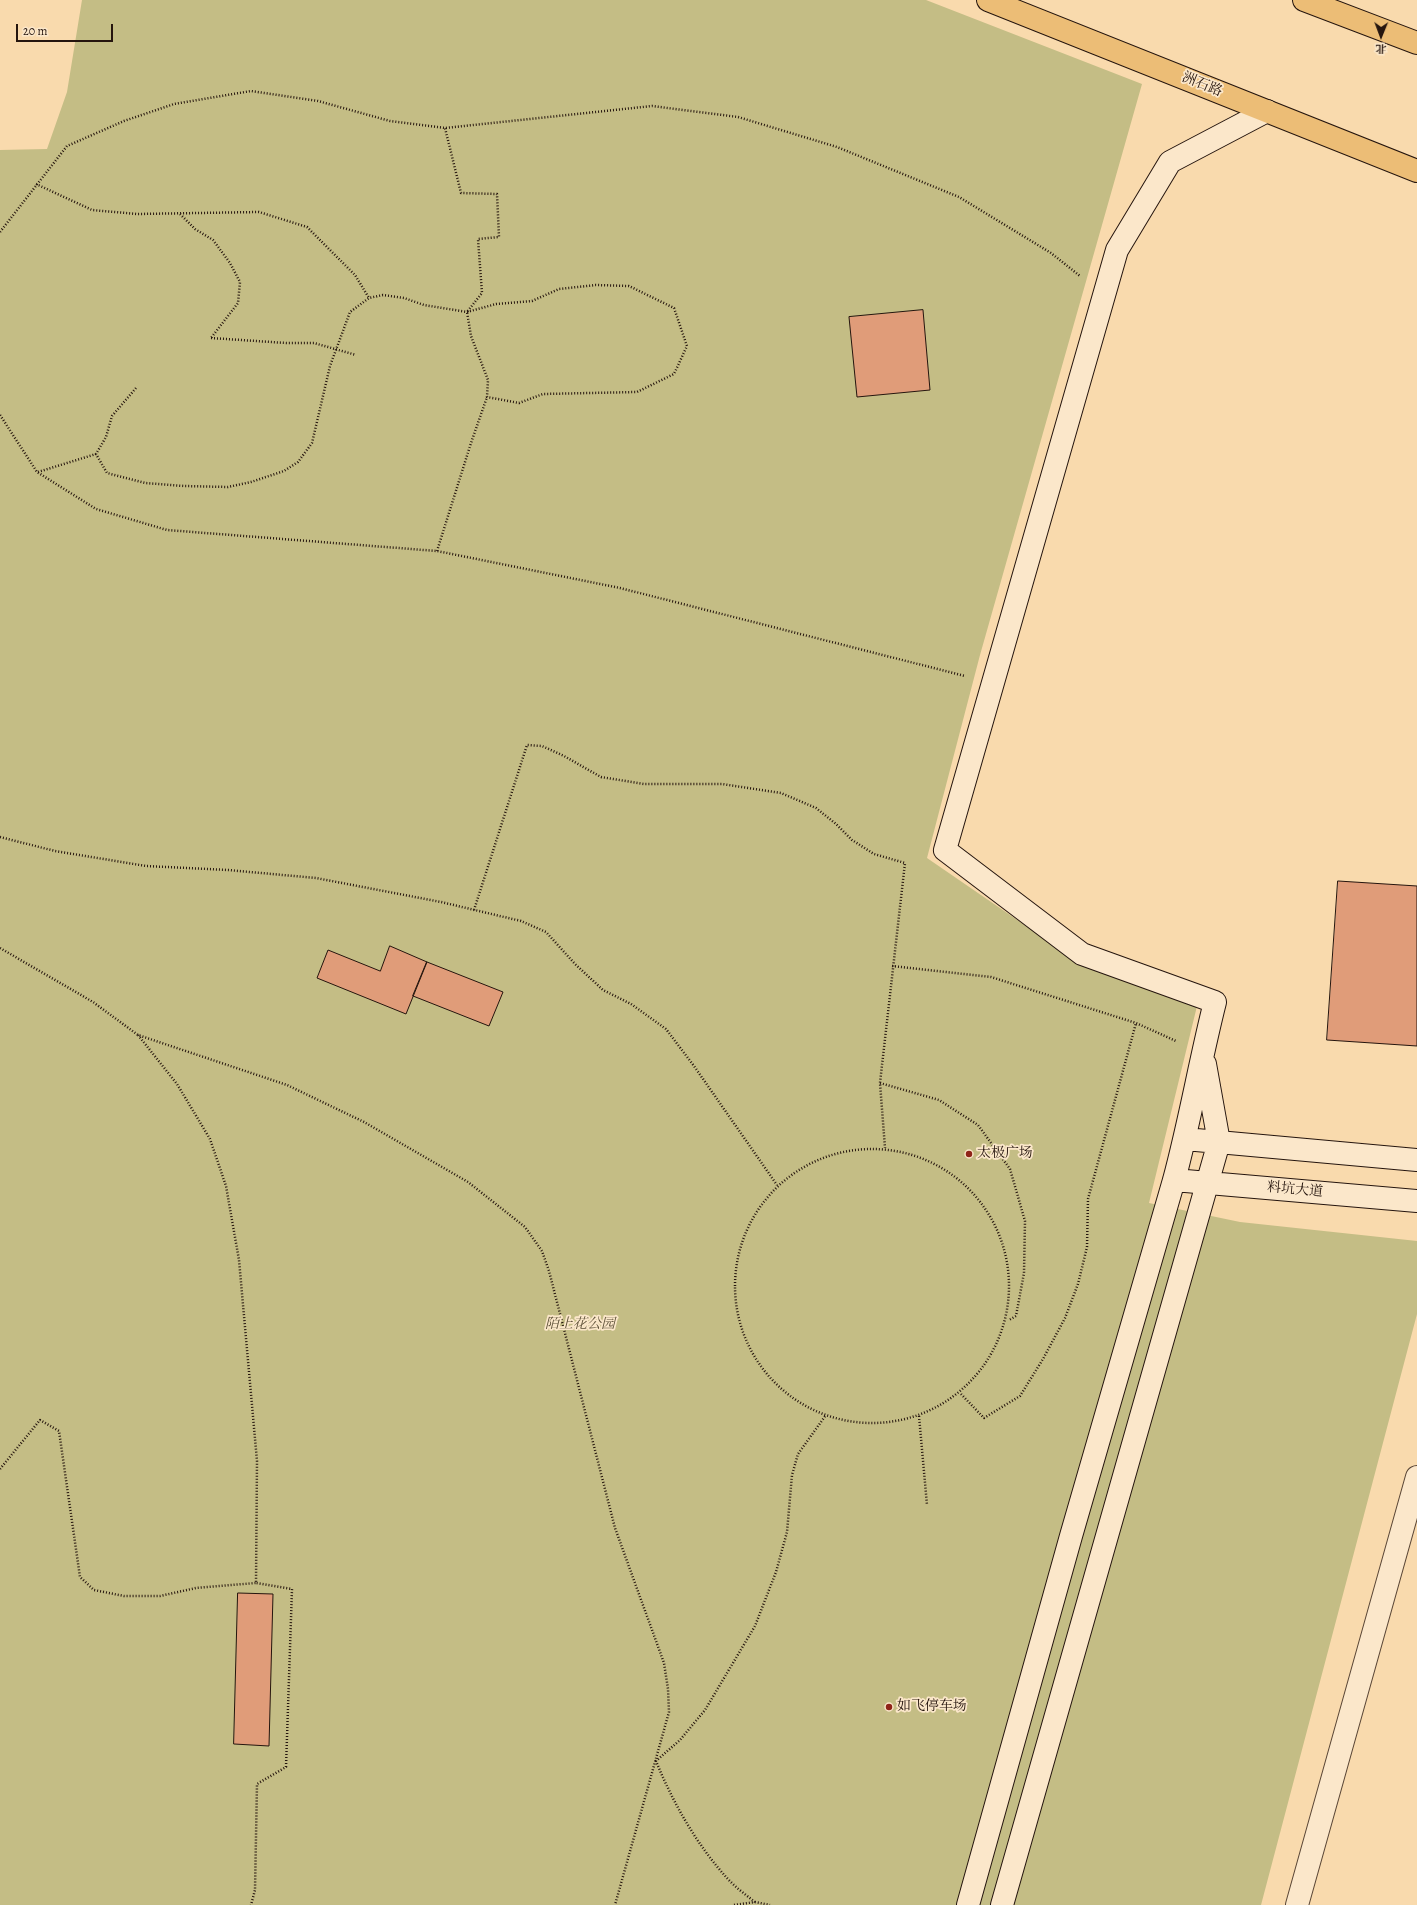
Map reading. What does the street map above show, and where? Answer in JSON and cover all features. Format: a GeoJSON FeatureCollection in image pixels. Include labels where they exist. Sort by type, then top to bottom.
{"type":"FeatureCollection","features":[{"type":"Feature","properties":{"kind":"main road","name":"洲石路"},"geometry":{"type":"LineString","coordinates":[[988,0],[1417,171]]}},
{"type":"Feature","properties":{"kind":"main road"},"geometry":{"type":"LineString","coordinates":[[1304,0],[1417,43]]}},
{"type":"Feature","properties":{"kind":"street"},"geometry":{"type":"LineString","coordinates":[[968,1905],[1070,1536],[1174,1180],[1185,1138],[1202,1052],[1215,1002],[1082,954],[944,850],[1117,250],[1170,162],[1267,111]]}},
{"type":"Feature","properties":{"kind":"street"},"geometry":{"type":"LineString","coordinates":[[1002,1905],[1219,1142],[1202,1052]]}},
{"type":"Feature","properties":{"kind":"street"},"geometry":{"type":"LineString","coordinates":[[1185,1138],[1417,1160]]}},
{"type":"Feature","properties":{"kind":"street","name":"料坑大道"},"geometry":{"type":"LineString","coordinates":[[1174,1180],[1417,1201]]}},
{"type":"Feature","properties":{"kind":"street"},"geometry":{"type":"LineString","coordinates":[[1297,1905],[1417,1477]]}},
{"type":"Feature","properties":{"kind":"path"},"geometry":{"type":"LineString","coordinates":[[0,232],[67,146],[124,121],[174,104],[251,91],[318,100],[390,121],[445,128],[652,106],[738,117],[837,147],[959,197],[1051,253],[1104,295]]}},
{"type":"Feature","properties":{"kind":"path"},"geometry":{"type":"LineString","coordinates":[[437,551],[487,396],[488,380],[471,336],[467,312],[482,293],[478,239],[499,237],[497,194],[461,193],[445,128]]}},
{"type":"Feature","properties":{"kind":"path"},"geometry":{"type":"LineString","coordinates":[[36,184],[92,210],[137,214],[259,212],[308,227],[356,274],[370,298]]}},
{"type":"Feature","properties":{"kind":"path"},"geometry":{"type":"LineString","coordinates":[[180,214],[195,229],[213,240],[230,263],[240,282],[238,302],[211,338],[286,343],[314,343],[356,354]]}},
{"type":"Feature","properties":{"kind":"path"},"geometry":{"type":"LineString","coordinates":[[96,454],[108,472],[145,483],[228,487],[251,482],[284,471],[298,462],[312,443],[330,366],[350,312],[370,298],[383,295],[404,298],[424,305],[467,312],[496,304],[532,301],[559,289],[596,285],[629,286],[674,308],[687,346],[674,374],[637,392],[543,394],[519,403],[487,396]]}},
{"type":"Feature","properties":{"kind":"path"},"geometry":{"type":"LineString","coordinates":[[37,472],[96,454],[106,436],[112,416],[136,388]]}},
{"type":"Feature","properties":{"kind":"path"},"geometry":{"type":"LineString","coordinates":[[0,415],[37,472],[96,509],[167,530],[437,551],[620,588],[993,683]]}},
{"type":"Feature","properties":{"kind":"path"},"geometry":{"type":"LineString","coordinates":[[474,910],[527,745],[542,746],[564,756],[601,777],[644,784],[722,784],[781,793],[816,808],[836,824],[852,840],[874,854],[905,863],[892,966],[880,1083],[885,1148]]}},
{"type":"Feature","properties":{"kind":"path"},"geometry":{"type":"LineString","coordinates":[[0,837],[55,851],[146,866],[228,870],[316,878],[441,902],[521,921],[546,932],[575,964],[603,990],[631,1004],[666,1029],[694,1066],[777,1184]]}},
{"type":"Feature","properties":{"kind":"path"},"geometry":{"type":"LineString","coordinates":[[0,948],[93,1002],[138,1035],[178,1084],[210,1139],[226,1186],[239,1260],[257,1461],[256,1583]]}},
{"type":"Feature","properties":{"kind":"path"},"geometry":{"type":"LineString","coordinates":[[892,966],[991,977],[1136,1023],[1202,1052]]}},
{"type":"Feature","properties":{"kind":"path"},"geometry":{"type":"LineString","coordinates":[[960,1394],[984,1418],[1020,1396],[1043,1359],[1065,1318],[1078,1284],[1088,1247],[1088,1199],[1136,1023]]}},
{"type":"Feature","properties":{"kind":"path"},"geometry":{"type":"LineString","coordinates":[[138,1035],[287,1085],[364,1122],[468,1182],[525,1227],[542,1251],[549,1271],[615,1528],[664,1663],[668,1689],[668,1712],[656,1762],[615,1905]]}},
{"type":"Feature","properties":{"kind":"path"},"geometry":{"type":"LineString","coordinates":[[880,1083],[939,1100],[972,1121],[978,1125],[1010,1169],[1025,1220],[1025,1228],[1024,1273],[1016,1316],[1009,1320]]}},
{"type":"Feature","properties":{"kind":"path"},"geometry":{"type":"LineString","coordinates":[[857,1147],[885,1148],[940,1170],[974,1199],[998,1237],[1009,1280],[1009,1320],[991,1361],[960,1394],[919,1416],[872,1423],[826,1415],[785,1392],[754,1357],[737,1314],[735,1267],[749,1222],[777,1184],[814,1159],[857,1147]]}},
{"type":"Feature","properties":{"kind":"path"},"geometry":{"type":"LineString","coordinates":[[656,1762],[680,1740],[705,1710],[755,1626],[776,1572],[787,1532],[792,1475],[798,1454],[826,1415]]}},
{"type":"Feature","properties":{"kind":"path"},"geometry":{"type":"LineString","coordinates":[[919,1416],[927,1505]]}},
{"type":"Feature","properties":{"kind":"path"},"geometry":{"type":"LineString","coordinates":[[0,1469],[40,1420],[59,1431],[80,1577],[94,1590],[124,1596],[160,1596],[196,1588],[256,1583],[292,1589],[286,1767],[257,1784],[255,1890],[250,1905]]}},
{"type":"Feature","properties":{"kind":"path"},"geometry":{"type":"LineString","coordinates":[[656,1762],[666,1786],[697,1840],[728,1879],[755,1902]]}},
{"type":"Feature","properties":{"kind":"path"},"geometry":{"type":"LineString","coordinates":[[734,1905],[755,1902],[770,1905]]}},
{"type":"Feature","properties":{"kind":"green space","name":"陌上花公园"},"geometry":{"type":"Polygon","coordinates":[[[82,0],[926,0],[1142,84],[980,655],[927,858],[1080,963],[1198,1002],[1149,1203],[1240,1222],[1417,1241],[1417,1314],[1261,1905],[0,1905],[0,150],[47,149],[67,92],[82,0]]]}},
{"type":"Feature","properties":{"kind":"building"},"geometry":{"type":"Polygon","coordinates":[[[923,310],[930,390],[857,397],[849,317],[923,310]]]}},
{"type":"Feature","properties":{"kind":"building"},"geometry":{"type":"Polygon","coordinates":[[[1338,881],[1417,886],[1417,1046],[1327,1040],[1338,881]]]}},
{"type":"Feature","properties":{"kind":"building"},"geometry":{"type":"Polygon","coordinates":[[[390,946],[427,962],[406,1014],[317,978],[328,950],[380,971],[390,946]]]}},
{"type":"Feature","properties":{"kind":"building"},"geometry":{"type":"Polygon","coordinates":[[[427,962],[503,992],[489,1026],[413,996],[427,962]]]}},
{"type":"Feature","properties":{"kind":"building"},"geometry":{"type":"Polygon","coordinates":[[[238,1593],[273,1594],[269,1746],[234,1744],[238,1593]]]}},
{"type":"Feature","properties":{"kind":"place","name":"太极广场"},"geometry":{"type":"Point","coordinates":[969,1154]}},
{"type":"Feature","properties":{"kind":"place","name":"如飞停车场"},"geometry":{"type":"Point","coordinates":[889,1707]}}]}
